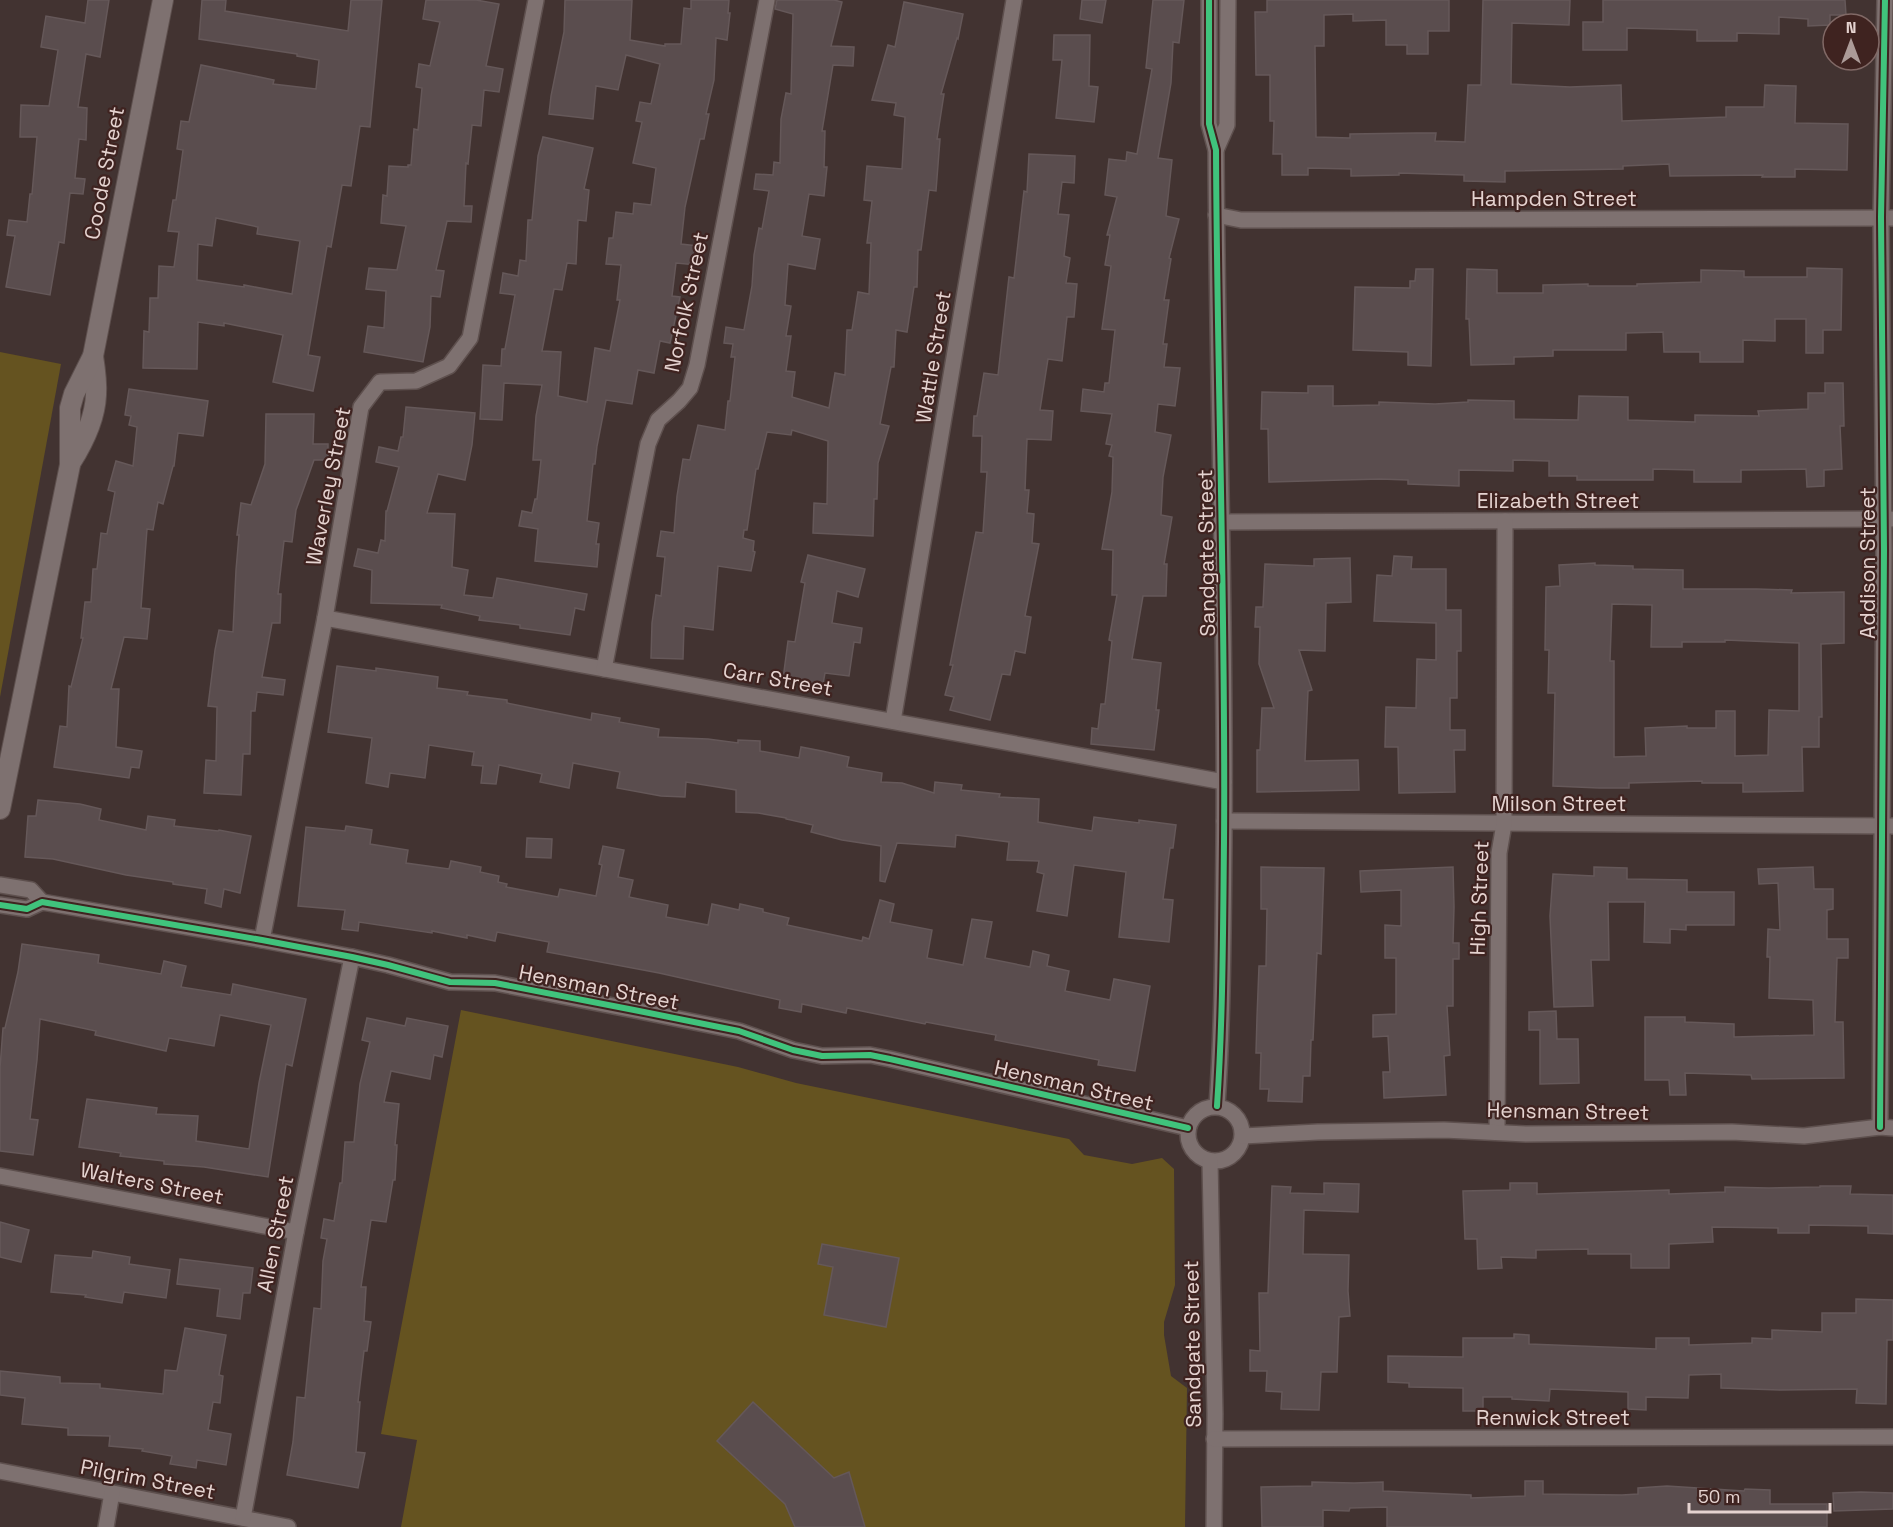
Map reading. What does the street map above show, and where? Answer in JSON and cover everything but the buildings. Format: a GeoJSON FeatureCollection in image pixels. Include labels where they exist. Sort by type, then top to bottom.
{"type":"FeatureCollection","features":[{"type":"Feature","properties":{"kind":"street","name":"Coode Street"},"geometry":{"type":"LineString","coordinates":[[0,809],[70,465],[70,408],[74,393],[93,356],[163,0]]}},
{"type":"Feature","properties":{"kind":"street","name":"Waverley Street"},"geometry":{"type":"LineString","coordinates":[[262,940],[325,618],[361,407],[380,382],[416,381],[449,366],[470,338],[536,0]]}},
{"type":"Feature","properties":{"kind":"street","name":"Norfolk Street"},"geometry":{"type":"LineString","coordinates":[[604,669],[648,444],[658,420],[690,388],[697,365],[767,0]]}},
{"type":"Feature","properties":{"kind":"street","name":"Wattle Street"},"geometry":{"type":"LineString","coordinates":[[893,721],[1014,0]]}},
{"type":"Feature","properties":{"kind":"street","name":"Sandgate Street"},"geometry":{"type":"LineString","coordinates":[[1209,0],[1209,124],[1216,150],[1224,782],[1223,958],[1217,1106]]}},
{"type":"Feature","properties":{"kind":"street","name":"Sandgate Street"},"geometry":{"type":"LineString","coordinates":[[1216,150],[1227,125],[1228,0]]}},
{"type":"Feature","properties":{"kind":"street","name":"Addison Street"},"geometry":{"type":"LineString","coordinates":[[1885,0],[1888,519],[1886,1127]]}},
{"type":"Feature","properties":{"kind":"street","name":"Hampden Street"},"geometry":{"type":"LineString","coordinates":[[1216,215],[1241,220],[1887,218]]}},
{"type":"Feature","properties":{"kind":"street","name":"Elizabeth Street"},"geometry":{"type":"LineString","coordinates":[[1222,522],[1888,519]]}},
{"type":"Feature","properties":{"kind":"street","name":"High Street"},"geometry":{"type":"LineString","coordinates":[[1497,1132],[1499,853],[1504,824],[1505,521]]}},
{"type":"Feature","properties":{"kind":"street","name":"Carr Street"},"geometry":{"type":"LineString","coordinates":[[325,618],[1224,782]]}},
{"type":"Feature","properties":{"kind":"street","name":"Milson Street"},"geometry":{"type":"LineString","coordinates":[[1224,821],[1887,826]]}},
{"type":"Feature","properties":{"kind":"street","name":"Hensman Street"},"geometry":{"type":"LineString","coordinates":[[0,885],[31,890],[42,902]]}},
{"type":"Feature","properties":{"kind":"street","name":"Hensman Street"},"geometry":{"type":"LineString","coordinates":[[0,905],[27,909],[42,902],[352,957],[450,982],[495,983],[739,1031],[792,1050],[822,1056],[870,1055],[890,1059],[1188,1128]]}},
{"type":"Feature","properties":{"kind":"street","name":"Allen Street"},"geometry":{"type":"LineString","coordinates":[[243,1518],[296,1232],[352,957]]}},
{"type":"Feature","properties":{"kind":"street"},"geometry":{"type":"LineString","coordinates":[[1217,1106],[1233,1113],[1242,1127],[1241,1145],[1228,1158],[1210,1161],[1195,1152],[1190,1145],[1188,1128],[1196,1114],[1217,1106]]}},
{"type":"Feature","properties":{"kind":"street","name":"Hensman Street"},"geometry":{"type":"LineString","coordinates":[[1243,1136],[1432,1130],[1526,1134],[1731,1132],[1804,1136],[1886,1127]]}},
{"type":"Feature","properties":{"kind":"street","name":"Sandgate Street"},"geometry":{"type":"LineString","coordinates":[[1210,1161],[1214,1527]]}},
{"type":"Feature","properties":{"kind":"street","name":"Walters Street"},"geometry":{"type":"LineString","coordinates":[[0,1176],[296,1232]]}},
{"type":"Feature","properties":{"kind":"street","name":"Renwick Street"},"geometry":{"type":"LineString","coordinates":[[1214,1439],[1893,1437]]}},
{"type":"Feature","properties":{"kind":"street","name":"Pilgrim Street"},"geometry":{"type":"LineString","coordinates":[[0,1471],[288,1527]]}},
{"type":"Feature","properties":{"kind":"street"},"geometry":{"type":"LineString","coordinates":[[106,1527],[112,1493]]}},
{"type":"Feature","properties":{"kind":"shaded area"},"geometry":{"type":"Polygon","coordinates":[[[0,352],[61,364],[0,697],[0,352]]]}},
{"type":"Feature","properties":{"kind":"shaded area"},"geometry":{"type":"Polygon","coordinates":[[[461,1010],[738,1067],[796,1083],[1069,1139],[1084,1155],[1132,1164],[1162,1158],[1174,1169],[1175,1285],[1164,1322],[1164,1335],[1171,1376],[1187,1388],[1185,1527],[401,1527],[417,1440],[381,1434],[461,1010]]]}},
{"type":"Feature","properties":{"kind":"cycle path"},"geometry":{"type":"LineString","coordinates":[[1209,0],[1209,124],[1216,150],[1224,669],[1223,941],[1217,1106]]}},
{"type":"Feature","properties":{"kind":"cycle path"},"geometry":{"type":"LineString","coordinates":[[1880,1127],[1884,550],[1881,217],[1885,0]]}},
{"type":"Feature","properties":{"kind":"cycle path"},"geometry":{"type":"LineString","coordinates":[[0,905],[27,909],[42,902],[352,957],[450,982],[495,983],[739,1031],[793,1050],[822,1056],[870,1055],[890,1059],[1188,1128]]}}]}
